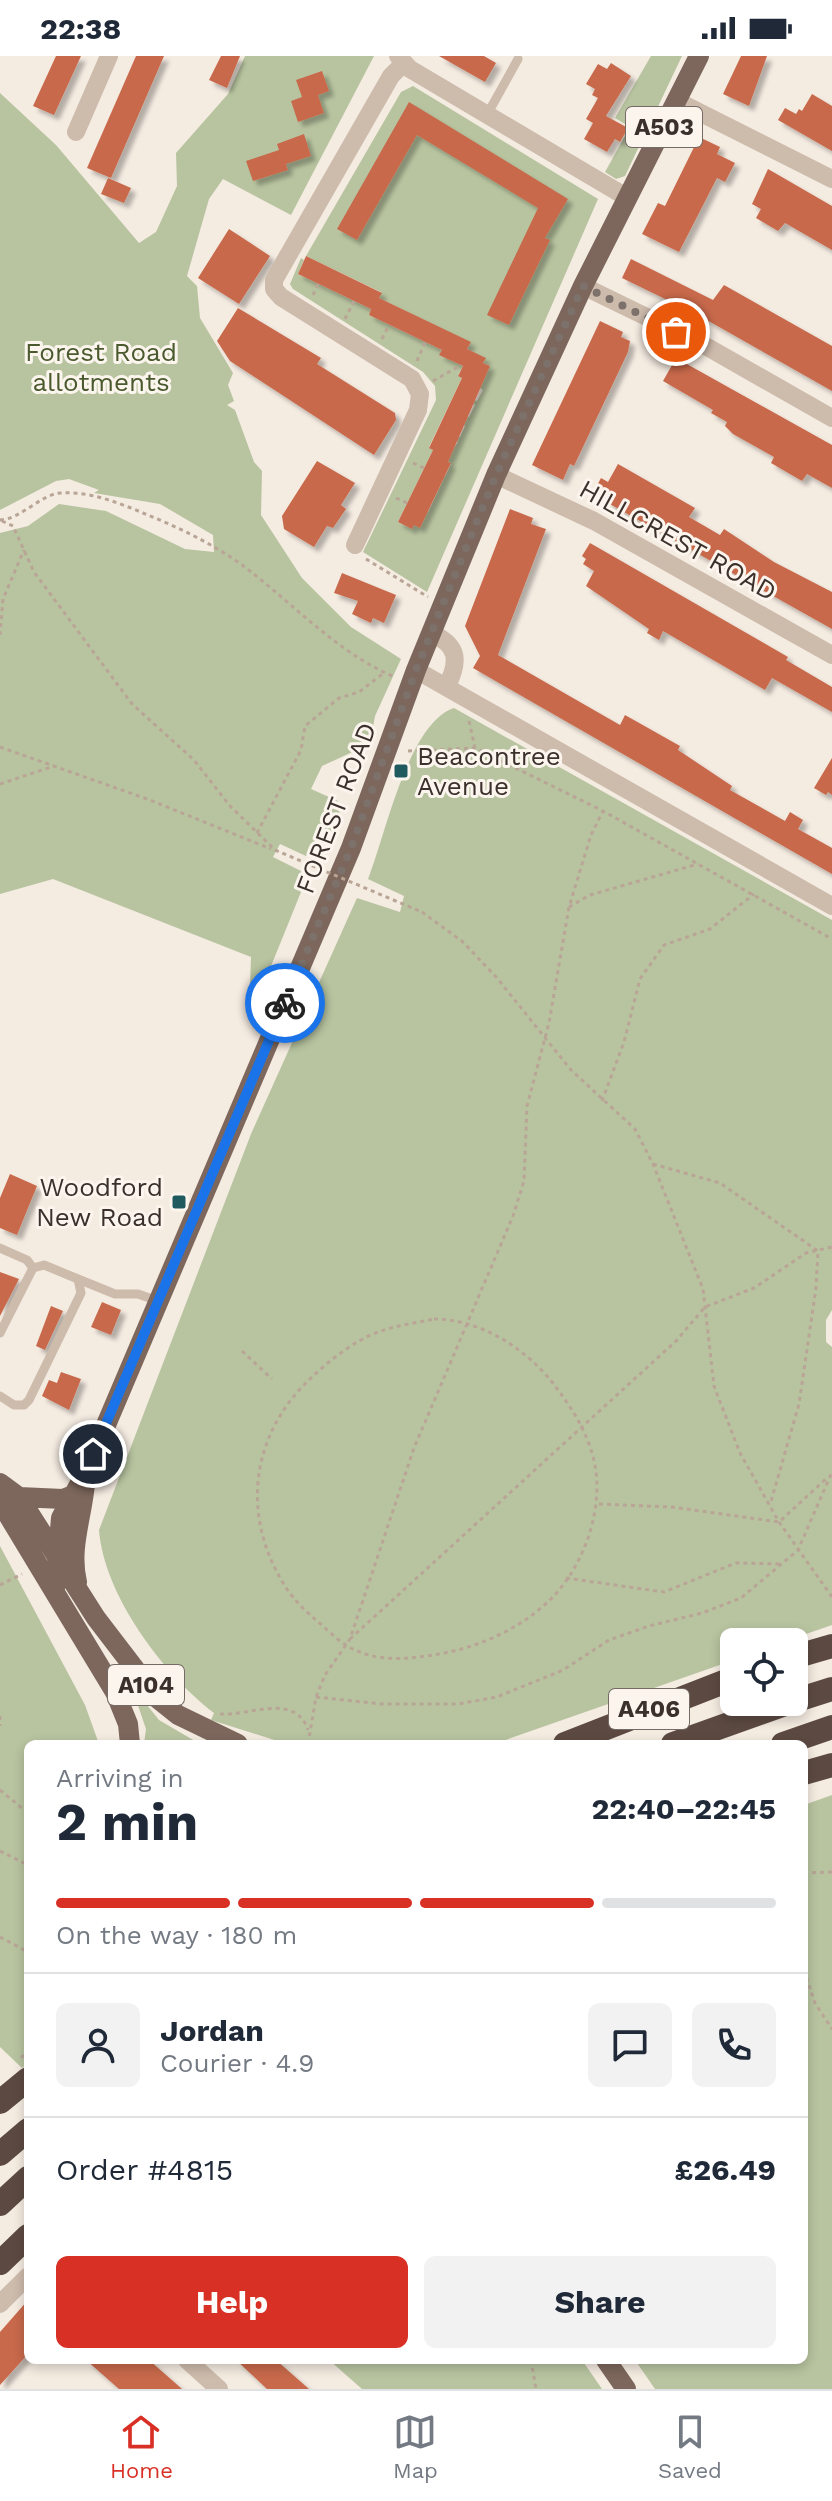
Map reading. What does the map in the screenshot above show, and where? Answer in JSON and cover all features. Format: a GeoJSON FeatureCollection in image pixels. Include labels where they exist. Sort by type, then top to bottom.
{"type":"FeatureCollection","features":[{"type":"Feature","properties":{"kind":"highway"},"geometry":{"type":"LineString","coordinates":[[808,1653],[832,1646]]}},
{"type":"Feature","properties":{"kind":"highway","name":"A406"},"geometry":{"type":"LineString","coordinates":[[575,1740],[720,1683]]}},
{"type":"Feature","properties":{"kind":"highway","name":"A406"},"geometry":{"type":"LineString","coordinates":[[808,1697],[832,1689]]}},
{"type":"Feature","properties":{"kind":"highway","name":"A406"},"geometry":{"type":"LineString","coordinates":[[684,1740],[753,1716]]}},
{"type":"Feature","properties":{"kind":"highway"},"geometry":{"type":"LineString","coordinates":[[795,1740],[832,1727]]}},
{"type":"Feature","properties":{"kind":"highway"},"geometry":{"type":"LineString","coordinates":[[808,1772],[832,1765]]}},
{"type":"Feature","properties":{"kind":"highway"},"geometry":{"type":"LineString","coordinates":[[0,2102],[24,2082]]}},
{"type":"Feature","properties":{"kind":"highway"},"geometry":{"type":"LineString","coordinates":[[0,2154],[24,2133]]}},
{"type":"Feature","properties":{"kind":"highway"},"geometry":{"type":"LineString","coordinates":[[0,2204],[24,2182]]}},
{"type":"Feature","properties":{"kind":"highway"},"geometry":{"type":"LineString","coordinates":[[0,2263],[24,2240]]}},
{"type":"Feature","properties":{"kind":"main road","name":"FOREST ROAD"},"geometry":{"type":"LineString","coordinates":[[55,1589],[61,1518],[86,1472],[351,848],[416,670],[496,475],[583,286],[699,56]]}},
{"type":"Feature","properties":{"kind":"main road","name":"A503"},"geometry":{"type":"LineString","coordinates":[[81,1595],[73,1565],[86,1472]]}},
{"type":"Feature","properties":{"kind":"main road","name":"A104"},"geometry":{"type":"LineString","coordinates":[[0,1483],[158,1699],[178,1715],[230,1740]]}},
{"type":"Feature","properties":{"kind":"main road"},"geometry":{"type":"LineString","coordinates":[[10,1494],[55,1499],[73,1495]]}},
{"type":"Feature","properties":{"kind":"main road","name":"A104"},"geometry":{"type":"LineString","coordinates":[[10,1494],[5,1510],[115,1692],[128,1724],[130,1740]]}},
{"type":"Feature","properties":{"kind":"main road"},"geometry":{"type":"LineString","coordinates":[[609,2364],[626,2389]]}},
{"type":"Feature","properties":{"kind":"street"},"geometry":{"type":"LineString","coordinates":[[76,132],[109,56]]}},
{"type":"Feature","properties":{"kind":"street"},"geometry":{"type":"LineString","coordinates":[[355,545],[418,410],[418,388],[412,379],[274,289],[274,280],[401,60],[628,198]]}},
{"type":"Feature","properties":{"kind":"street"},"geometry":{"type":"LineString","coordinates":[[677,101],[832,179]]}},
{"type":"Feature","properties":{"kind":"street"},"geometry":{"type":"LineString","coordinates":[[583,286],[702,344],[832,418]]}},
{"type":"Feature","properties":{"kind":"street","name":"HILLCREST ROAD"},"geometry":{"type":"LineString","coordinates":[[496,475],[594,521],[832,655]]}},
{"type":"Feature","properties":{"kind":"street"},"geometry":{"type":"LineString","coordinates":[[431,633],[449,642],[456,655],[457,664],[447,686]]}},
{"type":"Feature","properties":{"kind":"street"},"geometry":{"type":"LineString","coordinates":[[416,670],[832,906]]}},
{"type":"Feature","properties":{"kind":"street"},"geometry":{"type":"LineString","coordinates":[[0,2304],[24,2280]]}},
{"type":"Feature","properties":{"kind":"street"},"geometry":{"type":"LineString","coordinates":[[191,2364],[219,2389]]}},
{"type":"Feature","properties":{"kind":"lane"},"geometry":{"type":"LineString","coordinates":[[488,113],[518,59]]}},
{"type":"Feature","properties":{"kind":"lane"},"geometry":{"type":"LineString","coordinates":[[0,1248],[27,1260],[33,1268]]}},
{"type":"Feature","properties":{"kind":"lane"},"geometry":{"type":"LineString","coordinates":[[0,1333],[33,1268],[44,1265],[115,1294],[138,1294],[158,1301]]}},
{"type":"Feature","properties":{"kind":"lane"},"geometry":{"type":"LineString","coordinates":[[0,1396],[14,1405],[24,1405],[29,1400],[81,1293],[78,1279]]}},
{"type":"Feature","properties":{"kind":"path"},"geometry":{"type":"LineString","coordinates":[[418,388],[461,365]]}},
{"type":"Feature","properties":{"kind":"path"},"geometry":{"type":"LineString","coordinates":[[1,521],[57,493],[88,494],[181,528],[247,569],[339,644],[395,677]]}},
{"type":"Feature","properties":{"kind":"path"},"geometry":{"type":"LineString","coordinates":[[1,521],[13,526],[34,572],[132,704],[194,760],[230,806],[275,850]]}},
{"type":"Feature","properties":{"kind":"path"},"geometry":{"type":"LineString","coordinates":[[355,545],[360,555],[384,574],[428,597]]}},
{"type":"Feature","properties":{"kind":"path"},"geometry":{"type":"LineString","coordinates":[[0,635],[3,599],[24,550]]}},
{"type":"Feature","properties":{"kind":"path"},"geometry":{"type":"LineString","coordinates":[[257,833],[301,750],[305,726],[339,698],[359,692],[385,672]]}},
{"type":"Feature","properties":{"kind":"path"},"geometry":{"type":"LineString","coordinates":[[0,747],[275,850],[422,912],[463,942],[545,1040],[602,1101],[635,1129],[653,1164],[703,1289],[714,1386],[740,1453],[779,1522],[831,1595]]}},
{"type":"Feature","properties":{"kind":"path"},"geometry":{"type":"LineString","coordinates":[[405,751],[475,748],[603,811],[832,939]]}},
{"type":"Feature","properties":{"kind":"path"},"geometry":{"type":"LineString","coordinates":[[0,784],[54,766]]}},
{"type":"Feature","properties":{"kind":"path"},"geometry":{"type":"LineString","coordinates":[[309,1740],[316,1697],[325,1675],[350,1639],[414,1448],[524,1181],[527,1106],[545,1040],[569,907],[591,835],[603,811]]}},
{"type":"Feature","properties":{"kind":"path"},"geometry":{"type":"LineString","coordinates":[[569,907],[590,895],[700,863]]}},
{"type":"Feature","properties":{"kind":"path"},"geometry":{"type":"LineString","coordinates":[[602,1101],[624,1042],[640,979],[664,945],[710,929],[754,894]]}},
{"type":"Feature","properties":{"kind":"path"},"geometry":{"type":"LineString","coordinates":[[653,1164],[720,1183],[818,1251]]}},
{"type":"Feature","properties":{"kind":"path"},"geometry":{"type":"LineString","coordinates":[[350,1639],[676,1341],[705,1307],[754,1288],[806,1253],[832,1247]]}},
{"type":"Feature","properties":{"kind":"path"},"geometry":{"type":"LineString","coordinates":[[770,1505],[799,1404],[816,1288],[818,1251]]}},
{"type":"Feature","properties":{"kind":"path"},"geometry":{"type":"LineString","coordinates":[[434,1319],[467,1322],[504,1340],[541,1368],[582,1425],[593,1453],[597,1504],[581,1554],[540,1610],[489,1641],[453,1653],[398,1660],[369,1656],[345,1647],[307,1614],[284,1585],[268,1551],[257,1512],[259,1471],[268,1432],[296,1392],[328,1361],[378,1331],[434,1319]]}},
{"type":"Feature","properties":{"kind":"path"},"geometry":{"type":"LineString","coordinates":[[242,1351],[272,1379]]}},
{"type":"Feature","properties":{"kind":"path"},"geometry":{"type":"LineString","coordinates":[[779,1522],[831,1473]]}},
{"type":"Feature","properties":{"kind":"path"},"geometry":{"type":"LineString","coordinates":[[316,1697],[382,1704],[443,1704],[497,1697],[563,1670],[609,1640],[702,1613],[741,1598],[798,1550],[831,1473]]}},
{"type":"Feature","properties":{"kind":"path"},"geometry":{"type":"LineString","coordinates":[[597,1504],[672,1507],[779,1522]]}},
{"type":"Feature","properties":{"kind":"path"},"geometry":{"type":"LineString","coordinates":[[566,1578],[664,1592],[736,1563],[782,1564]]}},
{"type":"Feature","properties":{"kind":"path"},"geometry":{"type":"LineString","coordinates":[[0,1585],[26,1573]]}},
{"type":"Feature","properties":{"kind":"path"},"geometry":{"type":"LineString","coordinates":[[214,1713],[288,1707],[299,1713],[310,1733]]}},
{"type":"Feature","properties":{"kind":"path"},"geometry":{"type":"LineString","coordinates":[[0,1716],[0,1726]]}},
{"type":"Feature","properties":{"kind":"path"},"geometry":{"type":"LineString","coordinates":[[0,1790],[24,1810]]}},
{"type":"Feature","properties":{"kind":"path"},"geometry":{"type":"LineString","coordinates":[[0,1851],[24,1863]]}},
{"type":"Feature","properties":{"kind":"path"},"geometry":{"type":"LineString","coordinates":[[808,1873],[832,1872]]}},
{"type":"Feature","properties":{"kind":"path"},"geometry":{"type":"LineString","coordinates":[[0,1937],[24,1950]]}},
{"type":"Feature","properties":{"kind":"path"},"geometry":{"type":"LineString","coordinates":[[808,1982],[815,2003],[832,2029]]}},
{"type":"Feature","properties":{"kind":"path"},"geometry":{"type":"LineString","coordinates":[[532,2364],[536,2389]]}},
{"type":"Feature","properties":{"kind":"green space","name":"Forest Road allotments"},"geometry":{"type":"Polygon","coordinates":[[[245,56],[374,56],[291,215],[223,179],[209,199],[187,276],[197,286],[200,318],[233,373],[228,385],[234,401],[227,405],[235,410],[254,462],[262,471],[261,515],[302,578],[351,627],[401,659],[375,716],[370,744],[322,766],[311,789],[338,801],[341,827],[306,856],[280,844],[273,857],[301,871],[301,892],[265,981],[250,986],[251,957],[53,879],[0,894],[0,533],[28,526],[59,504],[106,511],[185,549],[214,552],[213,535],[160,504],[94,493],[99,490],[69,479],[56,481],[0,510],[0,93],[56,145],[139,243],[156,232],[177,186],[176,153],[228,94],[245,56]]]}},
{"type":"Feature","properties":{"kind":"green space"},"geometry":{"type":"Polygon","coordinates":[[[651,56],[682,56],[625,176],[616,179],[605,172],[630,127],[615,118],[651,56]]]}},
{"type":"Feature","properties":{"kind":"green space"},"geometry":{"type":"Polygon","coordinates":[[[413,86],[598,199],[427,592],[363,552],[436,400],[435,386],[423,372],[293,289],[290,284],[301,258],[304,260],[298,274],[371,309],[369,315],[442,350],[440,355],[463,366],[458,375],[462,378],[429,447],[433,450],[398,522],[411,528],[421,509],[428,512],[443,480],[439,473],[445,476],[451,464],[445,460],[458,442],[451,438],[452,434],[460,437],[465,426],[458,422],[462,414],[469,417],[475,405],[468,401],[470,398],[477,401],[483,390],[476,386],[490,366],[483,363],[485,359],[467,349],[470,342],[379,298],[381,292],[306,256],[401,92],[413,86]]]}},
{"type":"Feature","properties":{"kind":"green space"},"geometry":{"type":"Polygon","coordinates":[[[454,708],[832,920],[832,1310],[826,1320],[826,1342],[832,1347],[832,1625],[808,1633],[808,1628],[720,1628],[720,1665],[505,1740],[274,1740],[211,1720],[214,1713],[175,1677],[139,1631],[124,1606],[103,1555],[99,1530],[251,1134],[357,898],[400,912],[404,896],[368,879],[400,783],[424,735],[438,718],[454,708]]]}},
{"type":"Feature","properties":{"kind":"green space"},"geometry":{"type":"Polygon","coordinates":[[[0,1546],[85,1705],[98,1740],[24,1740],[24,2066],[22,2068],[0,2047],[0,1546]]]}},
{"type":"Feature","properties":{"kind":"green space"},"geometry":{"type":"Polygon","coordinates":[[[131,1685],[159,1720],[193,1740],[145,1740],[146,1729],[131,1685]]]}},
{"type":"Feature","properties":{"kind":"green space"},"geometry":{"type":"Polygon","coordinates":[[[832,1795],[832,2389],[655,2389],[638,2364],[808,2364],[808,1804],[832,1795]]]}},
{"type":"Feature","properties":{"kind":"green space"},"geometry":{"type":"Polygon","coordinates":[[[334,2364],[585,2364],[602,2389],[362,2389],[334,2364]]]}},
{"type":"Feature","properties":{"kind":"building"},"geometry":{"type":"Polygon","coordinates":[[[56,56],[81,56],[54,115],[33,106],[56,56]]]}},
{"type":"Feature","properties":{"kind":"building"},"geometry":{"type":"Polygon","coordinates":[[[136,56],[164,56],[111,178],[87,168],[136,56]]]}},
{"type":"Feature","properties":{"kind":"building"},"geometry":{"type":"Polygon","coordinates":[[[221,56],[240,56],[227,88],[209,80],[221,56]]]}},
{"type":"Feature","properties":{"kind":"building"},"geometry":{"type":"Polygon","coordinates":[[[439,56],[484,56],[496,63],[485,82],[439,56]]]}},
{"type":"Feature","properties":{"kind":"building"},"geometry":{"type":"Polygon","coordinates":[[[741,56],[767,56],[749,106],[723,94],[741,56]]]}},
{"type":"Feature","properties":{"kind":"building"},"geometry":{"type":"Polygon","coordinates":[[[611,63],[631,76],[606,116],[628,128],[620,142],[615,139],[607,152],[584,139],[593,123],[586,119],[598,98],[592,95],[595,89],[586,84],[598,64],[607,69],[611,63]]]}},
{"type":"Feature","properties":{"kind":"building"},"geometry":{"type":"Polygon","coordinates":[[[322,71],[329,91],[318,95],[324,113],[298,122],[291,101],[302,97],[296,80],[322,71]]]}},
{"type":"Feature","properties":{"kind":"building"},"geometry":{"type":"Polygon","coordinates":[[[812,94],[832,106],[832,151],[778,120],[785,108],[796,114],[799,109],[802,111],[812,94]]]}},
{"type":"Feature","properties":{"kind":"building"},"geometry":{"type":"Polygon","coordinates":[[[409,102],[568,199],[545,238],[550,240],[509,325],[487,315],[538,208],[417,135],[357,240],[337,229],[409,102]]]}},
{"type":"Feature","properties":{"kind":"building"},"geometry":{"type":"Polygon","coordinates":[[[304,134],[311,156],[286,164],[288,170],[253,181],[246,161],[279,150],[277,144],[304,134]]]}},
{"type":"Feature","properties":{"kind":"building"},"geometry":{"type":"Polygon","coordinates":[[[699,137],[720,147],[717,154],[735,163],[725,182],[717,178],[679,252],[642,234],[658,203],[665,206],[699,137]]]}},
{"type":"Feature","properties":{"kind":"building"},"geometry":{"type":"Polygon","coordinates":[[[768,169],[832,206],[832,250],[785,223],[778,231],[756,218],[761,209],[752,204],[768,169]]]}},
{"type":"Feature","properties":{"kind":"building"},"geometry":{"type":"Polygon","coordinates":[[[108,178],[131,188],[124,203],[101,194],[108,178]]]}},
{"type":"Feature","properties":{"kind":"building"},"geometry":{"type":"Polygon","coordinates":[[[229,229],[270,256],[239,304],[198,278],[229,229]]]}},
{"type":"Feature","properties":{"kind":"building"},"geometry":{"type":"Polygon","coordinates":[[[306,256],[382,293],[379,298],[471,342],[467,349],[486,358],[483,363],[490,366],[448,462],[451,463],[420,528],[414,525],[412,529],[398,522],[433,450],[429,448],[462,378],[458,376],[463,366],[439,355],[442,350],[369,315],[371,309],[298,274],[306,256]]]}},
{"type":"Feature","properties":{"kind":"building"},"geometry":{"type":"Polygon","coordinates":[[[631,259],[713,300],[724,285],[832,346],[832,391],[698,315],[622,278],[631,259]]]}},
{"type":"Feature","properties":{"kind":"building"},"geometry":{"type":"Polygon","coordinates":[[[238,308],[321,358],[317,364],[395,413],[396,420],[374,455],[230,361],[217,341],[238,308]]]}},
{"type":"Feature","properties":{"kind":"building"},"geometry":{"type":"Polygon","coordinates":[[[600,321],[623,332],[621,337],[630,341],[628,352],[574,466],[570,464],[563,480],[532,465],[600,321]]]}},
{"type":"Feature","properties":{"kind":"building"},"geometry":{"type":"Polygon","coordinates":[[[676,358],[832,445],[832,488],[807,474],[802,481],[771,463],[774,457],[733,434],[725,426],[727,422],[711,413],[713,410],[663,381],[676,358]]]}},
{"type":"Feature","properties":{"kind":"building"},"geometry":{"type":"Polygon","coordinates":[[[317,461],[355,483],[341,505],[346,509],[333,528],[327,526],[314,547],[284,529],[282,516],[317,461]]]}},
{"type":"Feature","properties":{"kind":"building"},"geometry":{"type":"Polygon","coordinates":[[[618,464],[695,508],[689,517],[720,535],[724,529],[774,562],[832,592],[832,629],[608,503],[609,500],[594,491],[601,478],[608,482],[618,464]]]}},
{"type":"Feature","properties":{"kind":"building"},"geometry":{"type":"Polygon","coordinates":[[[510,509],[533,518],[531,524],[546,529],[498,655],[620,725],[625,715],[680,746],[678,750],[732,786],[730,790],[785,821],[790,812],[803,820],[798,829],[832,848],[832,874],[473,668],[480,656],[465,626],[510,509]]]}},
{"type":"Feature","properties":{"kind":"building"},"geometry":{"type":"Polygon","coordinates":[[[590,543],[788,657],[786,660],[832,687],[832,712],[772,678],[765,690],[663,631],[659,640],[647,633],[649,629],[586,586],[594,571],[583,564],[586,559],[582,556],[590,543]]]}},
{"type":"Feature","properties":{"kind":"building"},"geometry":{"type":"Polygon","coordinates":[[[342,573],[396,595],[384,623],[373,618],[371,623],[352,614],[358,601],[334,593],[342,573]]]}},
{"type":"Feature","properties":{"kind":"building"},"geometry":{"type":"Polygon","coordinates":[[[832,758],[832,795],[828,792],[826,795],[814,788],[832,758]]]}},
{"type":"Feature","properties":{"kind":"building"},"geometry":{"type":"Polygon","coordinates":[[[10,1174],[37,1186],[17,1235],[0,1228],[0,1198],[10,1174]]]}},
{"type":"Feature","properties":{"kind":"building"},"geometry":{"type":"Polygon","coordinates":[[[0,1272],[19,1279],[0,1316],[0,1272]]]}},
{"type":"Feature","properties":{"kind":"building"},"geometry":{"type":"Polygon","coordinates":[[[102,1302],[121,1310],[111,1335],[91,1327],[102,1302]]]}},
{"type":"Feature","properties":{"kind":"building"},"geometry":{"type":"Polygon","coordinates":[[[51,1306],[63,1311],[45,1350],[36,1346],[51,1306]]]}},
{"type":"Feature","properties":{"kind":"building"},"geometry":{"type":"Polygon","coordinates":[[[61,1372],[81,1379],[69,1410],[42,1396],[49,1380],[57,1383],[61,1372]]]}},
{"type":"Feature","properties":{"kind":"building"},"geometry":{"type":"Polygon","coordinates":[[[24,2305],[24,2358],[0,2385],[0,2332],[24,2305]]]}},
{"type":"Feature","properties":{"kind":"building"},"geometry":{"type":"Polygon","coordinates":[[[91,2364],[154,2364],[182,2389],[119,2389],[91,2364]]]}},
{"type":"Feature","properties":{"kind":"building"},"geometry":{"type":"Polygon","coordinates":[[[240,2364],[281,2364],[309,2389],[267,2389],[240,2364]]]}},
{"type":"Feature","properties":{"kind":"way so far"},"geometry":{"type":"LineString","coordinates":[[285,1003],[351,848],[416,670],[496,475],[583,286],[676,332]]}},
{"type":"Feature","properties":{"kind":"place","name":"Beacontree Avenue"},"geometry":{"type":"Point","coordinates":[401,771]}},
{"type":"Feature","properties":{"kind":"place","name":"Woodford New Road"},"geometry":{"type":"Point","coordinates":[179,1202]}},
{"type":"Feature","properties":{"kind":"route"},"geometry":{"type":"LineString","coordinates":[[93,1454],[285,1003]]}}]}
